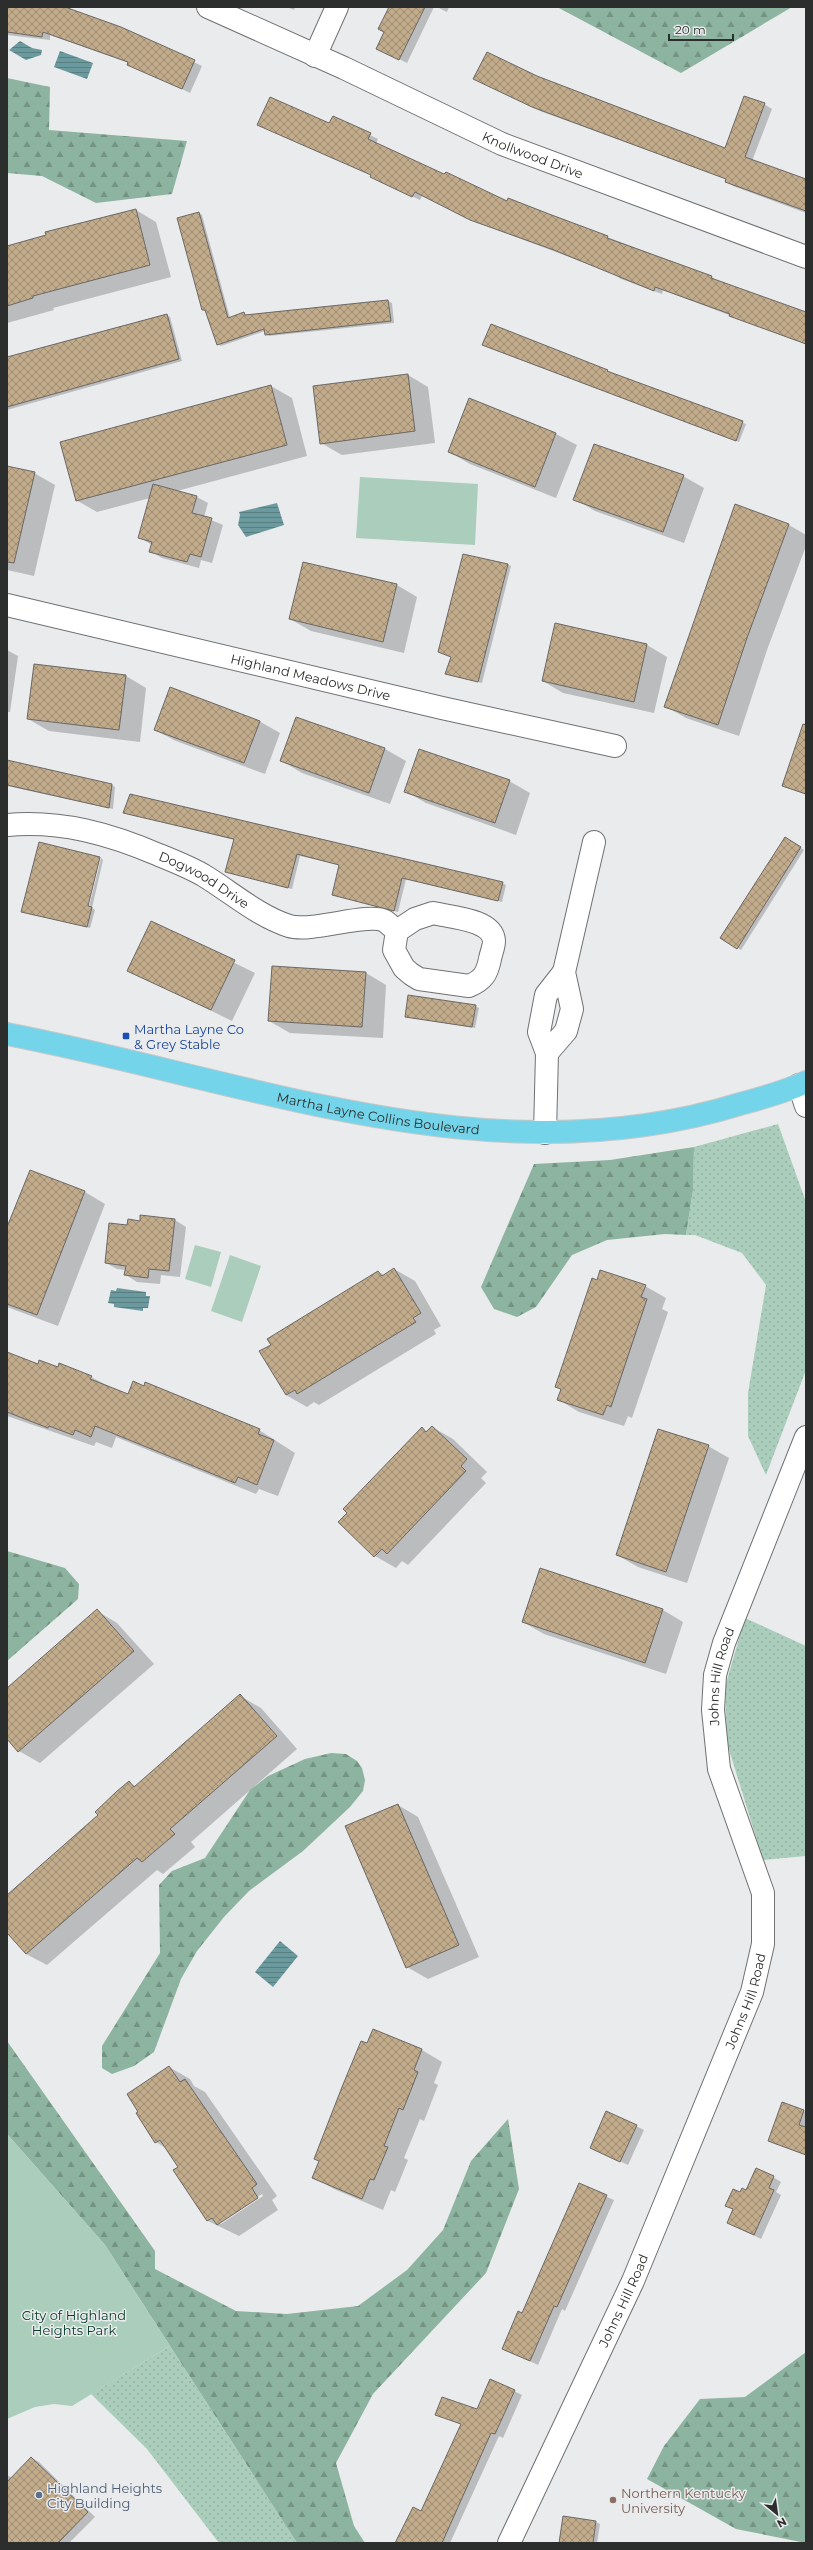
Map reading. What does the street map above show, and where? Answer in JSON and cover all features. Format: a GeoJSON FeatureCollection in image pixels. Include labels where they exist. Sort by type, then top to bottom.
{"type":"FeatureCollection","features":[{"type":"Feature","properties":{"kind":"main road","name":"Martha Layne Collins Boulevard"},"geometry":{"type":"LineString","coordinates":[[7,1034],[391,1120],[481,1131],[545,1133],[631,1129],[717,1112],[802,1084]]}},
{"type":"Feature","properties":{"kind":"street","name":"Knollwood Drive"},"geometry":{"type":"LineString","coordinates":[[208,7],[502,144],[806,257]]}},
{"type":"Feature","properties":{"kind":"street"},"geometry":{"type":"LineString","coordinates":[[315,56],[337,7]]}},
{"type":"Feature","properties":{"kind":"street","name":"Highland Meadows Drive"},"geometry":{"type":"LineString","coordinates":[[7,605],[442,708],[615,746]]}},
{"type":"Feature","properties":{"kind":"street","name":"Dogwood Drive"},"geometry":{"type":"LineString","coordinates":[[7,826],[52,824],[92,830],[128,842],[194,870],[269,918],[291,927],[323,926],[357,920],[384,921],[397,931]]}},
{"type":"Feature","properties":{"kind":"street"},"geometry":{"type":"LineString","coordinates":[[545,1133],[547,1053],[539,1032],[546,996],[564,972],[594,842]]}},
{"type":"Feature","properties":{"kind":"street"},"geometry":{"type":"LineString","coordinates":[[433,913],[481,923],[487,928],[494,941],[487,974],[469,986],[419,979],[404,968],[394,950],[397,931],[415,919],[433,913]]}},
{"type":"Feature","properties":{"kind":"street"},"geometry":{"type":"LineString","coordinates":[[802,1084],[806,1106]]}},
{"type":"Feature","properties":{"kind":"street","name":"Johns Hill Road"},"geometry":{"type":"LineString","coordinates":[[509,2543],[633,2281],[752,1992],[762,1944],[763,1893],[719,1769],[713,1710],[715,1675],[724,1643],[806,1437]]}},
{"type":"Feature","properties":{"kind":"green space"},"geometry":{"type":"Polygon","coordinates":[[[557,7],[792,7],[681,73],[557,7]]]}},
{"type":"Feature","properties":{"kind":"green space"},"geometry":{"type":"Polygon","coordinates":[[[7,78],[50,87],[49,130],[187,141],[172,194],[96,203],[42,176],[7,173],[7,78]]]}},
{"type":"Feature","properties":{"kind":"green space"},"geometry":{"type":"Polygon","coordinates":[[[360,477],[478,484],[475,545],[356,538],[360,477]]]}},
{"type":"Feature","properties":{"kind":"green space"},"geometry":{"type":"Polygon","coordinates":[[[778,1124],[806,1202],[806,1370],[766,1475],[748,1436],[748,1393],[766,1285],[742,1253],[695,1235],[686,1235],[693,1190],[694,1147],[778,1124]]]}},
{"type":"Feature","properties":{"kind":"green space"},"geometry":{"type":"Polygon","coordinates":[[[694,1147],[693,1190],[686,1235],[665,1234],[607,1240],[572,1255],[536,1307],[517,1317],[494,1309],[481,1287],[534,1164],[610,1160],[694,1147]]]}},
{"type":"Feature","properties":{"kind":"green space"},"geometry":{"type":"Polygon","coordinates":[[[195,1245],[221,1252],[211,1287],[185,1279],[195,1245]]]}},
{"type":"Feature","properties":{"kind":"green space"},"geometry":{"type":"Polygon","coordinates":[[[230,1255],[261,1266],[242,1322],[211,1311],[230,1255]]]}},
{"type":"Feature","properties":{"kind":"green space"},"geometry":{"type":"Polygon","coordinates":[[[7,1551],[65,1568],[79,1584],[78,1599],[7,1661],[7,1551]]]}},
{"type":"Feature","properties":{"kind":"green space"},"geometry":{"type":"Polygon","coordinates":[[[745,1618],[806,1646],[806,1856],[763,1860],[727,1743],[725,1687],[745,1618]]]}},
{"type":"Feature","properties":{"kind":"green space"},"geometry":{"type":"Polygon","coordinates":[[[331,1753],[346,1754],[357,1761],[362,1768],[365,1780],[363,1791],[350,1807],[303,1851],[249,1891],[224,1917],[197,1951],[181,1979],[154,2052],[134,2066],[112,2074],[102,2068],[102,2046],[160,1953],[159,1885],[172,1871],[205,1858],[250,1790],[268,1776],[305,1759],[331,1753]]]}},
{"type":"Feature","properties":{"kind":"green space"},"geometry":{"type":"Polygon","coordinates":[[[7,2041],[155,2251],[155,2269],[236,2311],[287,2314],[358,2306],[407,2270],[443,2230],[471,2161],[508,2119],[519,2189],[486,2273],[373,2394],[336,2463],[354,2526],[365,2543],[297,2543],[105,2245],[7,2134],[7,2041]]]}},
{"type":"Feature","properties":{"kind":"green space","name":"City of Highland Heights Park"},"geometry":{"type":"Polygon","coordinates":[[[7,2134],[105,2245],[170,2346],[72,2406],[54,2404],[35,2407],[7,2419],[7,2134]]]}},
{"type":"Feature","properties":{"kind":"green space"},"geometry":{"type":"Polygon","coordinates":[[[170,2346],[297,2543],[219,2543],[147,2449],[91,2394],[170,2346]]]}},
{"type":"Feature","properties":{"kind":"green space"},"geometry":{"type":"Polygon","coordinates":[[[806,2352],[806,2543],[736,2529],[647,2479],[664,2446],[700,2399],[745,2397],[806,2352]]]}},
{"type":"Feature","properties":{"kind":"water"},"geometry":{"type":"Polygon","coordinates":[[[20,41],[32,48],[42,50],[41,55],[26,60],[9,50],[20,41]]]}},
{"type":"Feature","properties":{"kind":"water"},"geometry":{"type":"Polygon","coordinates":[[[60,51],[93,63],[87,79],[54,67],[60,51]]]}},
{"type":"Feature","properties":{"kind":"water"},"geometry":{"type":"Polygon","coordinates":[[[277,503],[284,525],[246,537],[238,525],[240,515],[239,512],[277,503]]]}},
{"type":"Feature","properties":{"kind":"water"},"geometry":{"type":"Polygon","coordinates":[[[117,1288],[146,1292],[146,1296],[150,1296],[148,1308],[143,1308],[143,1311],[114,1307],[114,1304],[108,1303],[111,1290],[116,1291],[117,1288]]]}},
{"type":"Feature","properties":{"kind":"water"},"geometry":{"type":"Polygon","coordinates":[[[280,1941],[298,1956],[273,1987],[255,1972],[280,1941]]]}},
{"type":"Feature","properties":{"kind":"building"},"geometry":{"type":"Polygon","coordinates":[[[7,7],[65,7],[121,27],[195,60],[182,89],[127,65],[128,62],[43,32],[42,37],[7,32],[7,7]]]}},
{"type":"Feature","properties":{"kind":"building"},"geometry":{"type":"Polygon","coordinates":[[[389,7],[425,7],[399,60],[376,49],[384,32],[378,29],[389,7]]]}},
{"type":"Feature","properties":{"kind":"building"},"geometry":{"type":"Polygon","coordinates":[[[487,52],[537,76],[725,148],[744,96],[765,103],[745,157],[806,179],[806,211],[725,182],[726,179],[532,107],[473,79],[487,52]]]}},
{"type":"Feature","properties":{"kind":"building"},"geometry":{"type":"Polygon","coordinates":[[[270,97],[329,123],[333,116],[371,133],[368,139],[444,174],[446,172],[507,201],[508,198],[608,236],[607,238],[712,276],[711,278],[806,312],[806,344],[729,316],[730,314],[655,287],[654,291],[554,250],[470,220],[415,192],[412,197],[370,177],[371,175],[257,125],[270,97]]]}},
{"type":"Feature","properties":{"kind":"building"},"geometry":{"type":"Polygon","coordinates":[[[136,209],[150,265],[33,296],[33,298],[7,306],[7,246],[46,235],[45,232],[136,209]]]}},
{"type":"Feature","properties":{"kind":"building"},"geometry":{"type":"Polygon","coordinates":[[[199,212],[228,318],[244,312],[245,315],[388,300],[391,321],[265,335],[264,329],[217,345],[205,310],[202,310],[177,218],[199,212]]]}},
{"type":"Feature","properties":{"kind":"building"},"geometry":{"type":"Polygon","coordinates":[[[167,314],[179,359],[7,407],[7,357],[167,314]]]}},
{"type":"Feature","properties":{"kind":"building"},"geometry":{"type":"Polygon","coordinates":[[[491,324],[608,370],[607,371],[743,421],[736,441],[482,345],[491,324]]]}},
{"type":"Feature","properties":{"kind":"building"},"geometry":{"type":"Polygon","coordinates":[[[408,374],[415,431],[320,444],[313,386],[408,374]]]}},
{"type":"Feature","properties":{"kind":"building"},"geometry":{"type":"Polygon","coordinates":[[[271,385],[287,445],[76,501],[60,442],[271,385]]]}},
{"type":"Feature","properties":{"kind":"building"},"geometry":{"type":"Polygon","coordinates":[[[469,398],[556,433],[535,487],[448,452],[469,398]]]}},
{"type":"Feature","properties":{"kind":"building"},"geometry":{"type":"Polygon","coordinates":[[[594,444],[684,475],[663,532],[573,500],[594,444]]]}},
{"type":"Feature","properties":{"kind":"building"},"geometry":{"type":"Polygon","coordinates":[[[7,466],[35,472],[14,563],[7,562],[7,466]]]}},
{"type":"Feature","properties":{"kind":"building"},"geometry":{"type":"Polygon","coordinates":[[[153,484],[197,496],[192,513],[212,518],[201,557],[190,554],[187,562],[149,552],[152,542],[138,538],[153,484]]]}},
{"type":"Feature","properties":{"kind":"building"},"geometry":{"type":"Polygon","coordinates":[[[735,504],[789,524],[747,638],[718,725],[664,707],[735,504]]]}},
{"type":"Feature","properties":{"kind":"building"},"geometry":{"type":"Polygon","coordinates":[[[463,554],[508,564],[478,682],[445,674],[451,657],[438,652],[463,554]]]}},
{"type":"Feature","properties":{"kind":"building"},"geometry":{"type":"Polygon","coordinates":[[[303,562],[397,584],[383,642],[289,619],[303,562]]]}},
{"type":"Feature","properties":{"kind":"building"},"geometry":{"type":"Polygon","coordinates":[[[555,623],[647,644],[634,702],[542,681],[555,623]]]}},
{"type":"Feature","properties":{"kind":"building"},"geometry":{"type":"Polygon","coordinates":[[[34,664],[126,675],[119,730],[27,719],[34,664]]]}},
{"type":"Feature","properties":{"kind":"building"},"geometry":{"type":"Polygon","coordinates":[[[170,687],[260,721],[244,763],[154,730],[170,687]]]}},
{"type":"Feature","properties":{"kind":"building"},"geometry":{"type":"Polygon","coordinates":[[[296,717],[385,748],[369,793],[280,761],[296,717]]]}},
{"type":"Feature","properties":{"kind":"building"},"geometry":{"type":"Polygon","coordinates":[[[803,724],[806,725],[806,794],[782,786],[803,724]]]}},
{"type":"Feature","properties":{"kind":"building"},"geometry":{"type":"Polygon","coordinates":[[[419,749],[510,780],[495,823],[404,792],[419,749]]]}},
{"type":"Feature","properties":{"kind":"building"},"geometry":{"type":"Polygon","coordinates":[[[7,760],[112,784],[109,808],[7,785],[7,760]]]}},
{"type":"Feature","properties":{"kind":"building"},"geometry":{"type":"Polygon","coordinates":[[[130,794],[503,882],[498,901],[402,878],[394,911],[332,895],[339,865],[297,854],[288,888],[225,872],[234,839],[123,813],[130,794]]]}},
{"type":"Feature","properties":{"kind":"building"},"geometry":{"type":"Polygon","coordinates":[[[785,837],[801,847],[737,949],[720,938],[785,837]]]}},
{"type":"Feature","properties":{"kind":"building"},"geometry":{"type":"Polygon","coordinates":[[[39,842],[100,857],[88,906],[92,907],[87,927],[21,912],[39,842]]]}},
{"type":"Feature","properties":{"kind":"building"},"geometry":{"type":"Polygon","coordinates":[[[151,921],[235,960],[211,1010],[127,971],[151,921]]]}},
{"type":"Feature","properties":{"kind":"building"},"geometry":{"type":"Polygon","coordinates":[[[272,966],[366,972],[362,1027],[268,1021],[272,966]]]}},
{"type":"Feature","properties":{"kind":"building"},"geometry":{"type":"Polygon","coordinates":[[[408,995],[476,1005],[472,1027],[405,1017],[408,995]]]}},
{"type":"Feature","properties":{"kind":"building"},"geometry":{"type":"Polygon","coordinates":[[[30,1170],[85,1191],[37,1315],[7,1304],[7,1227],[30,1170]]]}},
{"type":"Feature","properties":{"kind":"building"},"geometry":{"type":"Polygon","coordinates":[[[140,1215],[175,1219],[169,1271],[149,1269],[148,1278],[124,1275],[126,1266],[105,1263],[109,1223],[127,1225],[128,1219],[140,1221],[140,1215]]]}},
{"type":"Feature","properties":{"kind":"building"},"geometry":{"type":"Polygon","coordinates":[[[394,1268],[421,1313],[413,1318],[416,1322],[297,1394],[295,1390],[286,1395],[259,1351],[271,1345],[267,1339],[378,1271],[382,1276],[394,1268]]]}},
{"type":"Feature","properties":{"kind":"building"},"geometry":{"type":"Polygon","coordinates":[[[600,1270],[646,1285],[641,1297],[647,1299],[611,1407],[607,1405],[603,1415],[557,1400],[561,1389],[555,1387],[592,1278],[597,1280],[600,1270]]]}},
{"type":"Feature","properties":{"kind":"building"},"geometry":{"type":"Polygon","coordinates":[[[7,1352],[38,1364],[39,1360],[58,1367],[59,1363],[92,1376],[90,1379],[128,1394],[133,1381],[144,1386],[145,1382],[260,1429],[258,1434],[274,1440],[257,1485],[238,1477],[235,1483],[95,1426],[91,1437],[75,1430],[73,1435],[49,1426],[48,1428],[7,1412],[7,1352]]]}},
{"type":"Feature","properties":{"kind":"building"},"geometry":{"type":"Polygon","coordinates":[[[432,1426],[467,1459],[461,1466],[466,1471],[387,1554],[382,1549],[374,1557],[338,1522],[347,1513],[343,1509],[422,1427],[426,1432],[432,1426]]]}},
{"type":"Feature","properties":{"kind":"building"},"geometry":{"type":"Polygon","coordinates":[[[658,1429],[709,1445],[666,1572],[616,1555],[658,1429]]]}},
{"type":"Feature","properties":{"kind":"building"},"geometry":{"type":"Polygon","coordinates":[[[540,1568],[663,1609],[645,1663],[522,1622],[540,1568]]]}},
{"type":"Feature","properties":{"kind":"building"},"geometry":{"type":"Polygon","coordinates":[[[97,1609],[134,1651],[18,1752],[7,1739],[7,1688],[97,1609]]]}},
{"type":"Feature","properties":{"kind":"building"},"geometry":{"type":"Polygon","coordinates":[[[240,1694],[277,1736],[170,1829],[175,1834],[142,1862],[137,1858],[26,1954],[7,1933],[7,1895],[98,1815],[95,1812],[116,1792],[129,1781],[134,1787],[240,1694]]]}},
{"type":"Feature","properties":{"kind":"building"},"geometry":{"type":"Polygon","coordinates":[[[398,1804],[459,1945],[406,1968],[345,1826],[398,1804]]]}},
{"type":"Feature","properties":{"kind":"building"},"geometry":{"type":"Polygon","coordinates":[[[373,2029],[422,2049],[414,2070],[418,2072],[403,2110],[399,2108],[384,2146],[388,2147],[374,2180],[370,2179],[362,2199],[312,2178],[319,2161],[314,2159],[342,2087],[361,2041],[367,2043],[373,2029]]]}},
{"type":"Feature","properties":{"kind":"building"},"geometry":{"type":"Polygon","coordinates":[[[169,2066],[180,2082],[185,2079],[257,2184],[252,2188],[258,2198],[217,2225],[212,2218],[207,2221],[173,2170],[178,2167],[160,2140],[155,2143],[136,2113],[138,2112],[127,2094],[169,2066]]]}},
{"type":"Feature","properties":{"kind":"building"},"geometry":{"type":"Polygon","coordinates":[[[782,2102],[804,2110],[799,2125],[806,2127],[806,2155],[768,2141],[782,2102]]]}},
{"type":"Feature","properties":{"kind":"building"},"geometry":{"type":"Polygon","coordinates":[[[606,2111],[637,2125],[620,2162],[590,2148],[606,2111]]]}},
{"type":"Feature","properties":{"kind":"building"},"geometry":{"type":"Polygon","coordinates":[[[756,2168],[774,2176],[769,2188],[774,2190],[754,2235],[727,2223],[733,2209],[725,2206],[733,2189],[740,2192],[742,2188],[746,2190],[756,2168]]]}},
{"type":"Feature","properties":{"kind":"building"},"geometry":{"type":"Polygon","coordinates":[[[579,2183],[607,2195],[557,2307],[554,2306],[530,2361],[502,2349],[518,2311],[522,2313],[579,2183]]]}},
{"type":"Feature","properties":{"kind":"building"},"geometry":{"type":"Polygon","coordinates":[[[490,2379],[515,2390],[495,2434],[491,2433],[442,2543],[395,2543],[413,2507],[421,2511],[461,2424],[435,2415],[442,2397],[477,2409],[490,2379]]]}},
{"type":"Feature","properties":{"kind":"building","name":"Highland Heights City Building"},"geometry":{"type":"Polygon","coordinates":[[[31,2457],[88,2512],[58,2543],[7,2543],[7,2482],[31,2457]]]}},
{"type":"Feature","properties":{"kind":"building"},"geometry":{"type":"Polygon","coordinates":[[[563,2516],[596,2521],[593,2543],[559,2543],[563,2516]]]}},
{"type":"Feature","properties":{"kind":"place","name":"Martha Layne Co & Grey Stable"},"geometry":{"type":"Point","coordinates":[126,1036]}},
{"type":"Feature","properties":{"kind":"place","name":"Highland Heights City Building"},"geometry":{"type":"Point","coordinates":[39,2495]}},
{"type":"Feature","properties":{"kind":"place","name":"Northern Kentucky University"},"geometry":{"type":"Point","coordinates":[613,2500]}}]}
